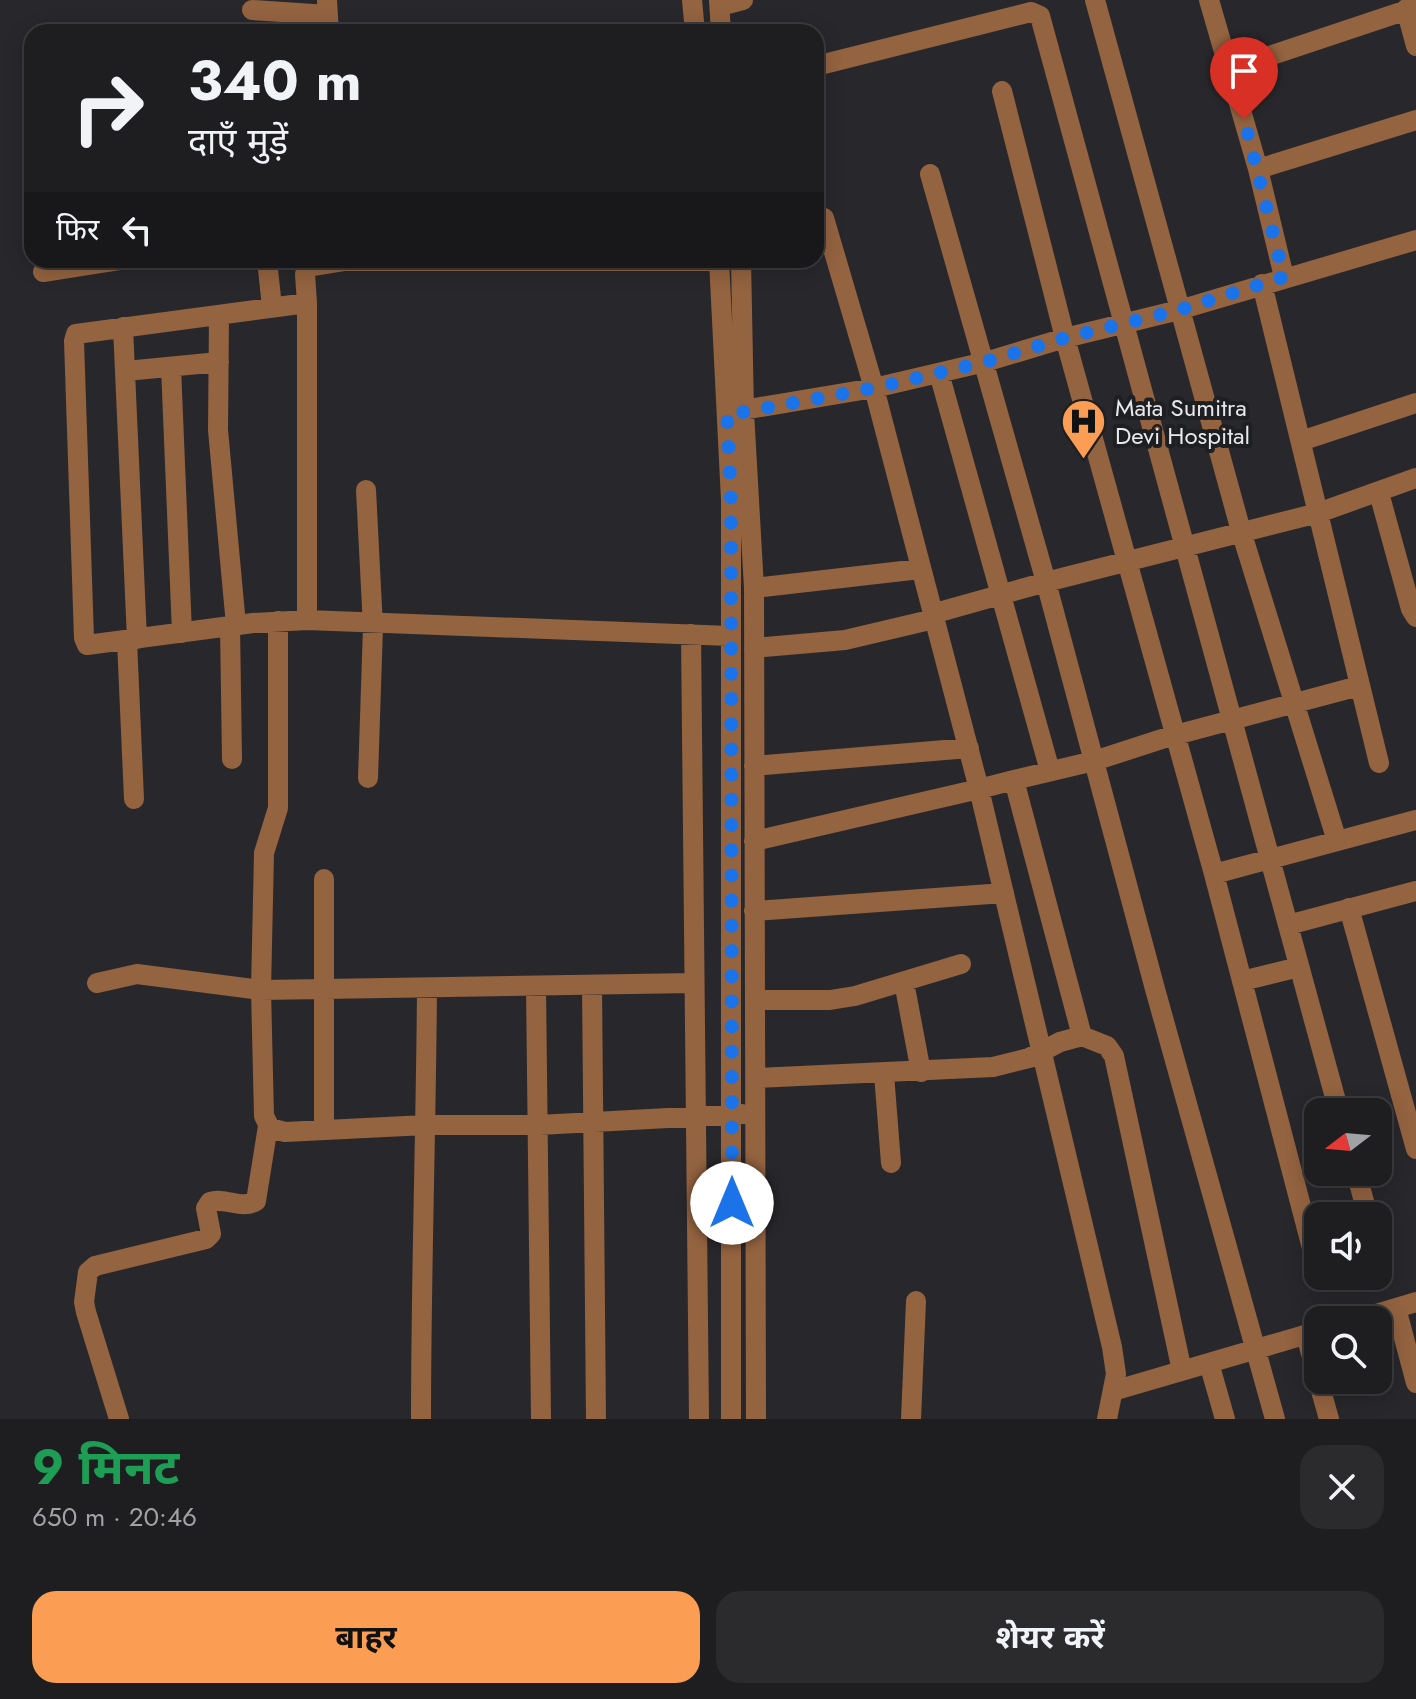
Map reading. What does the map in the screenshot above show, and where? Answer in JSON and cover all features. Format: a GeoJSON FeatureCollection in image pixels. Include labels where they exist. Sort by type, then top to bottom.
{"type":"FeatureCollection","features":[{"type":"Feature","properties":{"kind":"street"},"geometry":{"type":"LineString","coordinates":[[692,0],[694,24]]}},
{"type":"Feature","properties":{"kind":"street"},"geometry":{"type":"LineString","coordinates":[[720,24],[719,3],[743,0]]}},
{"type":"Feature","properties":{"kind":"street"},"geometry":{"type":"LineString","coordinates":[[1095,0],[1241,531],[1337,841]]}},
{"type":"Feature","properties":{"kind":"street"},"geometry":{"type":"LineString","coordinates":[[1209,0],[1258,169],[1284,277]]}},
{"type":"Feature","properties":{"kind":"street"},"geometry":{"type":"LineString","coordinates":[[1230,69],[1411,8],[1416,46]]}},
{"type":"Feature","properties":{"kind":"street"},"geometry":{"type":"LineString","coordinates":[[252,10],[328,16]]}},
{"type":"Feature","properties":{"kind":"street"},"geometry":{"type":"LineString","coordinates":[[824,64],[1031,12],[1039,14],[1187,546],[1231,722],[1335,1098]]}},
{"type":"Feature","properties":{"kind":"street"},"geometry":{"type":"LineString","coordinates":[[1002,91],[1065,338],[1214,874],[1304,1218]]}},
{"type":"Feature","properties":{"kind":"street"},"geometry":{"type":"LineString","coordinates":[[1258,169],[1416,120]]}},
{"type":"Feature","properties":{"kind":"street"},"geometry":{"type":"LineString","coordinates":[[930,174],[1046,582],[1275,1419]]}},
{"type":"Feature","properties":{"kind":"street"},"geometry":{"type":"LineString","coordinates":[[824,218],[874,388],[969,748],[1044,1051],[1112,1347],[1116,1374],[1107,1419]]}},
{"type":"Feature","properties":{"kind":"street"},"geometry":{"type":"LineString","coordinates":[[736,412],[874,388],[985,362],[1065,338],[1179,310],[1416,240]]}},
{"type":"Feature","properties":{"kind":"street"},"geometry":{"type":"LineString","coordinates":[[43,272],[68,268]]}},
{"type":"Feature","properties":{"kind":"street"},"geometry":{"type":"LineString","coordinates":[[268,268],[272,307]]}},
{"type":"Feature","properties":{"kind":"street"},"geometry":{"type":"LineString","coordinates":[[305,268],[307,620]]}},
{"type":"Feature","properties":{"kind":"street"},"geometry":{"type":"LineString","coordinates":[[720,268],[754,588],[756,1419]]}},
{"type":"Feature","properties":{"kind":"street"},"geometry":{"type":"LineString","coordinates":[[731,1419],[731,500],[741,268]]}},
{"type":"Feature","properties":{"kind":"street"},"geometry":{"type":"LineString","coordinates":[[1262,284],[1379,763]]}},
{"type":"Feature","properties":{"kind":"street"},"geometry":{"type":"LineString","coordinates":[[307,303],[77,333],[74,337],[84,638],[89,646],[233,626],[307,620],[730,636]]}},
{"type":"Feature","properties":{"kind":"street"},"geometry":{"type":"LineString","coordinates":[[219,316],[218,430],[233,626],[232,759]]}},
{"type":"Feature","properties":{"kind":"street"},"geometry":{"type":"LineString","coordinates":[[123,327],[134,799]]}},
{"type":"Feature","properties":{"kind":"street"},"geometry":{"type":"LineString","coordinates":[[126,371],[219,362]]}},
{"type":"Feature","properties":{"kind":"street"},"geometry":{"type":"LineString","coordinates":[[171,367],[182,633]]}},
{"type":"Feature","properties":{"kind":"street"},"geometry":{"type":"LineString","coordinates":[[939,373],[1050,771]]}},
{"type":"Feature","properties":{"kind":"street"},"geometry":{"type":"LineString","coordinates":[[1301,441],[1416,403]]}},
{"type":"Feature","properties":{"kind":"street"},"geometry":{"type":"LineString","coordinates":[[754,648],[836,641],[933,617],[1046,582],[1318,513],[1416,478]]}},
{"type":"Feature","properties":{"kind":"street"},"geometry":{"type":"LineString","coordinates":[[366,490],[373,622],[368,778]]}},
{"type":"Feature","properties":{"kind":"street"},"geometry":{"type":"LineString","coordinates":[[1379,493],[1411,609],[1416,617]]}},
{"type":"Feature","properties":{"kind":"street"},"geometry":{"type":"LineString","coordinates":[[754,588],[920,569]]}},
{"type":"Feature","properties":{"kind":"street"},"geometry":{"type":"LineString","coordinates":[[119,1419],[86,1312],[89,1270],[206,1239],[211,1234],[206,1208],[210,1202],[221,1199],[244,1205],[256,1201],[268,1126],[264,1116],[261,990],[264,853],[278,808],[278,621]]}},
{"type":"Feature","properties":{"kind":"street"},"geometry":{"type":"LineString","coordinates":[[691,634],[699,1419]]}},
{"type":"Feature","properties":{"kind":"street"},"geometry":{"type":"LineString","coordinates":[[754,841],[1094,761],[1359,686]]}},
{"type":"Feature","properties":{"kind":"street"},"geometry":{"type":"LineString","coordinates":[[754,766],[969,748]]}},
{"type":"Feature","properties":{"kind":"street"},"geometry":{"type":"LineString","coordinates":[[1014,780],[1082,1036]]}},
{"type":"Feature","properties":{"kind":"street"},"geometry":{"type":"LineString","coordinates":[[1214,874],[1416,820]]}},
{"type":"Feature","properties":{"kind":"street"},"geometry":{"type":"LineString","coordinates":[[324,879],[324,1130]]}},
{"type":"Feature","properties":{"kind":"street"},"geometry":{"type":"LineString","coordinates":[[754,911],[1004,893]]}},
{"type":"Feature","properties":{"kind":"street"},"geometry":{"type":"LineString","coordinates":[[1288,925],[1349,908],[1414,898]]}},
{"type":"Feature","properties":{"kind":"street"},"geometry":{"type":"LineString","coordinates":[[1349,908],[1416,1149]]}},
{"type":"Feature","properties":{"kind":"street"},"geometry":{"type":"LineString","coordinates":[[755,1000],[841,999],[961,964]]}},
{"type":"Feature","properties":{"kind":"street"},"geometry":{"type":"LineString","coordinates":[[1242,981],[1299,967]]}},
{"type":"Feature","properties":{"kind":"street"},"geometry":{"type":"LineString","coordinates":[[97,983],[137,974],[261,990],[693,983]]}},
{"type":"Feature","properties":{"kind":"street"},"geometry":{"type":"LineString","coordinates":[[904,982],[921,1072]]}},
{"type":"Feature","properties":{"kind":"street"},"geometry":{"type":"LineString","coordinates":[[592,985],[596,1419]]}},
{"type":"Feature","properties":{"kind":"street"},"geometry":{"type":"LineString","coordinates":[[536,986],[541,1419]]}},
{"type":"Feature","properties":{"kind":"street"},"geometry":{"type":"LineString","coordinates":[[421,1419],[427,989]]}},
{"type":"Feature","properties":{"kind":"street"},"geometry":{"type":"LineString","coordinates":[[755,1078],[993,1067],[1082,1036],[1107,1046],[1114,1056],[1182,1371]]}},
{"type":"Feature","properties":{"kind":"street"},"geometry":{"type":"LineString","coordinates":[[884,1074],[891,1163]]}},
{"type":"Feature","properties":{"kind":"street"},"geometry":{"type":"LineString","coordinates":[[268,1126],[285,1132],[426,1125],[539,1125],[756,1114]]}},
{"type":"Feature","properties":{"kind":"street"},"geometry":{"type":"LineString","coordinates":[[911,1419],[916,1301]]}},
{"type":"Feature","properties":{"kind":"street"},"geometry":{"type":"LineString","coordinates":[[1406,1305],[1416,1383]]}},
{"type":"Feature","properties":{"kind":"street"},"geometry":{"type":"LineString","coordinates":[[1113,1391],[1304,1335]]}},
{"type":"Feature","properties":{"kind":"street"},"geometry":{"type":"LineString","coordinates":[[1209,1363],[1225,1419]]}},
{"type":"Feature","properties":{"kind":"street"},"geometry":{"type":"LineString","coordinates":[[1322,1394],[1329,1419]]}},
{"type":"Feature","properties":{"kind":"place","name":"Mata Sumitra Devi Hospital"},"geometry":{"type":"Point","coordinates":[1084,460]}},
{"type":"Feature","properties":{"kind":"route"},"geometry":{"type":"LineString","coordinates":[[732,1203],[729,785],[731,500],[727,413],[874,388],[985,362],[1065,338],[1179,310],[1284,277],[1244,119]]}}]}
